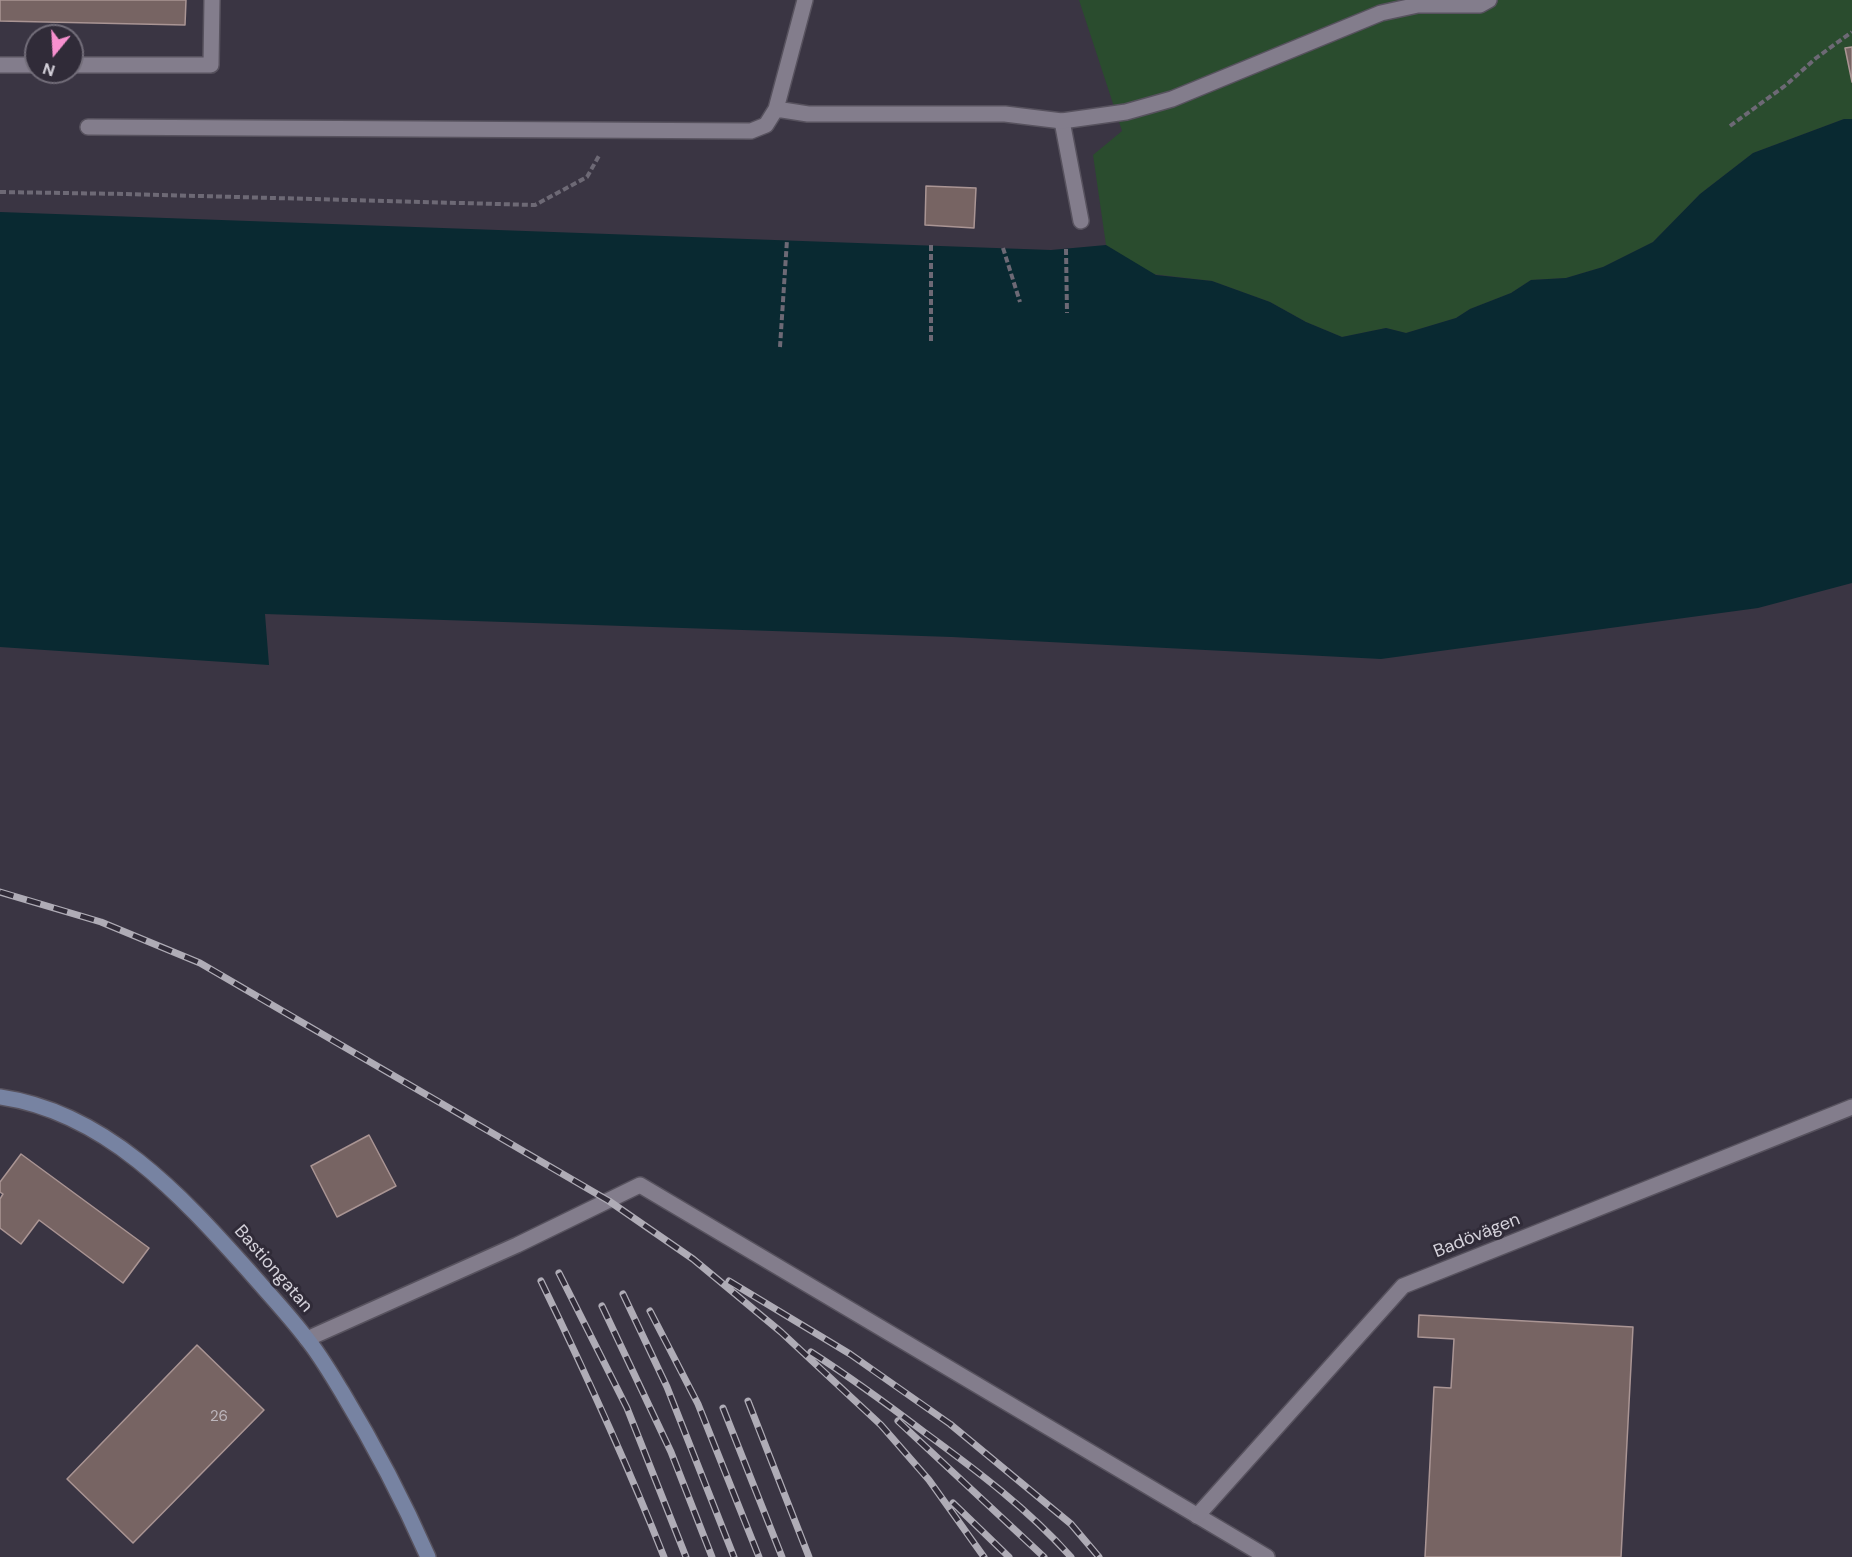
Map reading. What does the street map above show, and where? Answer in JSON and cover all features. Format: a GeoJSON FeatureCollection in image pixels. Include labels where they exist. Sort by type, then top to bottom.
{"type":"FeatureCollection","features":[{"type":"Feature","properties":{"kind":"main road","name":"Bastiongatan"},"geometry":{"type":"LineString","coordinates":[[0,1097],[16,1099],[58,1112],[104,1136],[130,1154],[209,1227],[307,1339],[367,1433],[411,1518],[428,1557]]}},
{"type":"Feature","properties":{"kind":"street"},"geometry":{"type":"LineString","coordinates":[[84,65],[211,65],[212,0]]}},
{"type":"Feature","properties":{"kind":"street"},"geometry":{"type":"LineString","coordinates":[[88,127],[751,131],[766,125],[776,110],[805,0]]}},
{"type":"Feature","properties":{"kind":"street"},"geometry":{"type":"LineString","coordinates":[[776,110],[808,114],[1005,114],[1062,121],[1126,112],[1172,99],[1380,13],[1418,5],[1480,5],[1489,0]]}},
{"type":"Feature","properties":{"kind":"street"},"geometry":{"type":"LineString","coordinates":[[0,65],[24,65]]}},
{"type":"Feature","properties":{"kind":"street"},"geometry":{"type":"LineString","coordinates":[[1062,121],[1081,221]]}},
{"type":"Feature","properties":{"kind":"street","name":"Badövägen"},"geometry":{"type":"LineString","coordinates":[[1197,1516],[1402,1286],[1852,1107]]}},
{"type":"Feature","properties":{"kind":"street"},"geometry":{"type":"LineString","coordinates":[[307,1339],[517,1245],[640,1185],[1267,1557]]}},
{"type":"Feature","properties":{"kind":"path"},"geometry":{"type":"LineString","coordinates":[[1730,126],[1852,32]]}},
{"type":"Feature","properties":{"kind":"path"},"geometry":{"type":"LineString","coordinates":[[0,192],[536,205],[586,177],[613,129]]}},
{"type":"Feature","properties":{"kind":"path"},"geometry":{"type":"LineString","coordinates":[[780,347],[787,240]]}},
{"type":"Feature","properties":{"kind":"path"},"geometry":{"type":"LineString","coordinates":[[931,245],[931,341]]}},
{"type":"Feature","properties":{"kind":"path"},"geometry":{"type":"LineString","coordinates":[[1003,248],[1020,302]]}},
{"type":"Feature","properties":{"kind":"path"},"geometry":{"type":"LineString","coordinates":[[1066,249],[1067,313]]}},
{"type":"Feature","properties":{"kind":"green space"},"geometry":{"type":"Polygon","coordinates":[[[1079,0],[1852,0],[1852,119],[1844,119],[1753,153],[1700,194],[1653,242],[1603,267],[1566,278],[1531,280],[1511,293],[1470,309],[1456,318],[1406,333],[1386,328],[1342,337],[1306,322],[1270,302],[1212,281],[1152,274],[1106,245],[1093,155],[1122,131],[1079,0]]]}},
{"type":"Feature","properties":{"kind":"water"},"geometry":{"type":"Polygon","coordinates":[[[1844,119],[1852,119],[1852,583],[1758,608],[1381,659],[952,637],[265,614],[269,665],[0,647],[0,212],[1051,250],[1106,245],[1156,275],[1212,281],[1270,302],[1306,322],[1342,337],[1386,328],[1406,333],[1456,318],[1470,309],[1511,293],[1531,280],[1566,278],[1603,267],[1653,242],[1700,194],[1753,153],[1844,119]]]}},
{"type":"Feature","properties":{"kind":"building"},"geometry":{"type":"Polygon","coordinates":[[[0,0],[186,0],[185,25],[0,21],[0,0]]]}},
{"type":"Feature","properties":{"kind":"building"},"geometry":{"type":"Polygon","coordinates":[[[1852,47],[1852,82],[1845,48],[1852,47]]]}},
{"type":"Feature","properties":{"kind":"building"},"geometry":{"type":"Polygon","coordinates":[[[926,186],[976,188],[974,228],[925,225],[926,186]]]}},
{"type":"Feature","properties":{"kind":"building"},"geometry":{"type":"Polygon","coordinates":[[[369,1135],[396,1186],[337,1217],[311,1166],[369,1135]]]}},
{"type":"Feature","properties":{"kind":"building"},"geometry":{"type":"Polygon","coordinates":[[[21,1154],[149,1248],[123,1283],[39,1220],[21,1244],[0,1228],[0,1199],[3,1194],[0,1192],[0,1182],[21,1154]]]}},
{"type":"Feature","properties":{"kind":"building"},"geometry":{"type":"Polygon","coordinates":[[[1419,1315],[1633,1327],[1621,1557],[1425,1557],[1434,1387],[1451,1388],[1454,1339],[1418,1337],[1419,1315]]]}},
{"type":"Feature","properties":{"kind":"building"},"geometry":{"type":"Polygon","coordinates":[[[197,1345],[264,1410],[133,1543],[67,1479],[197,1345]]]}},
{"type":"Feature","properties":{"kind":"railway"},"geometry":{"type":"LineString","coordinates":[[0,892],[101,922],[200,963],[609,1201],[693,1259],[781,1332],[881,1425],[929,1480],[984,1557]]}},
{"type":"Feature","properties":{"kind":"railway"},"geometry":{"type":"LineString","coordinates":[[559,1273],[627,1408],[686,1557]]}},
{"type":"Feature","properties":{"kind":"railway"},"geometry":{"type":"LineString","coordinates":[[541,1281],[605,1418],[664,1557]]}},
{"type":"Feature","properties":{"kind":"railway"},"geometry":{"type":"LineString","coordinates":[[729,1281],[850,1354],[950,1424],[1071,1524],[1099,1557]]}},
{"type":"Feature","properties":{"kind":"railway"},"geometry":{"type":"LineString","coordinates":[[623,1294],[667,1387],[734,1557]]}},
{"type":"Feature","properties":{"kind":"railway"},"geometry":{"type":"LineString","coordinates":[[602,1306],[671,1452],[712,1557]]}},
{"type":"Feature","properties":{"kind":"railway"},"geometry":{"type":"LineString","coordinates":[[650,1311],[698,1404],[759,1557]]}},
{"type":"Feature","properties":{"kind":"railway"},"geometry":{"type":"LineString","coordinates":[[811,1352],[882,1401],[982,1476],[1019,1506],[1071,1557]]}},
{"type":"Feature","properties":{"kind":"railway"},"geometry":{"type":"LineString","coordinates":[[748,1401],[809,1557]]}},
{"type":"Feature","properties":{"kind":"railway"},"geometry":{"type":"LineString","coordinates":[[723,1408],[782,1557]]}},
{"type":"Feature","properties":{"kind":"railway"},"geometry":{"type":"LineString","coordinates":[[898,1421],[1044,1557]]}},
{"type":"Feature","properties":{"kind":"railway"},"geometry":{"type":"LineString","coordinates":[[953,1503],[1009,1557]]}}]}
